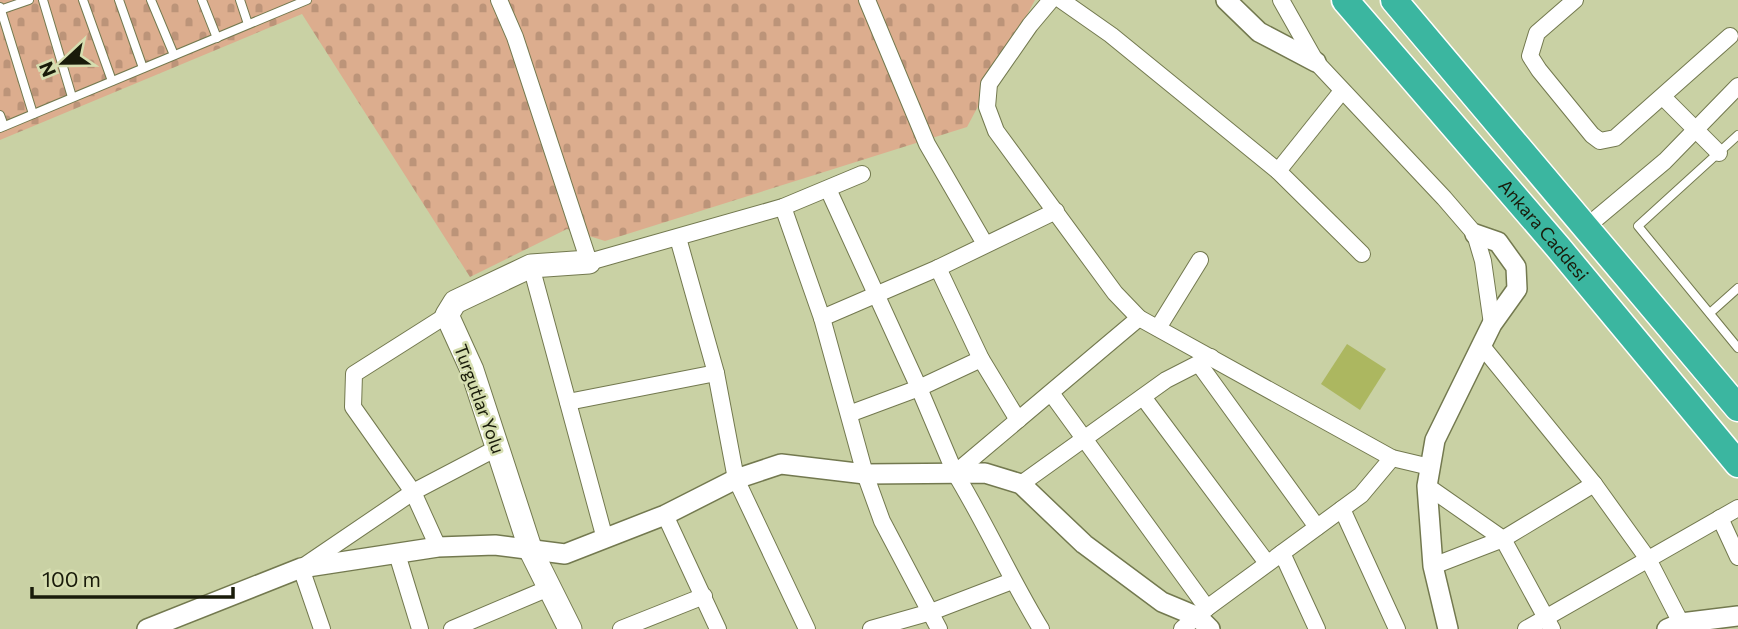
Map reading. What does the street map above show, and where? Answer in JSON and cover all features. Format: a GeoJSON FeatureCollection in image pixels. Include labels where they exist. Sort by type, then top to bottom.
{"type":"FeatureCollection","features":[{"type":"Feature","properties":{"kind":"highway","name":"Ankara Caddesi"},"geometry":{"type":"LineString","coordinates":[[1345,0],[1557,246],[1738,464]]}},
{"type":"Feature","properties":{"kind":"highway","name":"Ankara Caddesi"},"geometry":{"type":"LineString","coordinates":[[1394,0],[1738,408]]}},
{"type":"Feature","properties":{"kind":"main road"},"geometry":{"type":"LineString","coordinates":[[447,315],[455,302],[531,266],[589,262]]}},
{"type":"Feature","properties":{"kind":"main road","name":"Turgutlar Yolu"},"geometry":{"type":"LineString","coordinates":[[447,315],[471,370],[531,551],[570,629]]}},
{"type":"Feature","properties":{"kind":"street"},"geometry":{"type":"LineString","coordinates":[[499,0],[515,37],[589,262],[783,207],[862,174]]}},
{"type":"Feature","properties":{"kind":"street"},"geometry":{"type":"LineString","coordinates":[[867,0],[927,144],[985,243]]}},
{"type":"Feature","properties":{"kind":"street"},"geometry":{"type":"LineString","coordinates":[[1051,0],[989,84],[987,107],[996,131],[1115,293],[1139,318],[1205,360],[1428,477],[1503,540],[1549,623]]}},
{"type":"Feature","properties":{"kind":"street"},"geometry":{"type":"LineString","coordinates":[[1060,0],[1111,36],[1278,171],[1362,254]]}},
{"type":"Feature","properties":{"kind":"street"},"geometry":{"type":"LineString","coordinates":[[1226,0],[1259,32],[1315,62]]}},
{"type":"Feature","properties":{"kind":"street"},"geometry":{"type":"LineString","coordinates":[[1281,0],[1315,62],[1475,234],[1483,261],[1492,324]]}},
{"type":"Feature","properties":{"kind":"street"},"geometry":{"type":"LineString","coordinates":[[1575,0],[1537,33],[1531,56],[1539,71],[1600,141],[1615,138],[1730,36]]}},
{"type":"Feature","properties":{"kind":"street"},"geometry":{"type":"LineString","coordinates":[[1585,228],[1665,161],[1738,86]]}},
{"type":"Feature","properties":{"kind":"street"},"geometry":{"type":"LineString","coordinates":[[1278,171],[1342,91]]}},
{"type":"Feature","properties":{"kind":"street"},"geometry":{"type":"LineString","coordinates":[[1663,97],[1719,153]]}},
{"type":"Feature","properties":{"kind":"street"},"geometry":{"type":"LineString","coordinates":[[828,190],[919,388],[954,473],[1041,629]]}},
{"type":"Feature","properties":{"kind":"street"},"geometry":{"type":"LineString","coordinates":[[783,207],[822,318],[865,474],[883,521],[939,629]]}},
{"type":"Feature","properties":{"kind":"street"},"geometry":{"type":"LineString","coordinates":[[822,318],[938,268],[1056,211]]}},
{"type":"Feature","properties":{"kind":"street"},"geometry":{"type":"LineString","coordinates":[[1448,629],[1433,566],[1428,477],[1435,440],[1492,324],[1517,289],[1516,267],[1498,242],[1475,234]]}},
{"type":"Feature","properties":{"kind":"street"},"geometry":{"type":"LineString","coordinates":[[678,238],[716,373],[736,479],[807,629]]}},
{"type":"Feature","properties":{"kind":"street"},"geometry":{"type":"LineString","coordinates":[[1158,328],[1200,260]]}},
{"type":"Feature","properties":{"kind":"street"},"geometry":{"type":"LineString","coordinates":[[531,266],[605,539]]}},
{"type":"Feature","properties":{"kind":"street"},"geometry":{"type":"LineString","coordinates":[[938,268],[981,359],[1018,420]]}},
{"type":"Feature","properties":{"kind":"street"},"geometry":{"type":"LineString","coordinates":[[438,547],[413,492],[353,407],[354,374],[447,315]]}},
{"type":"Feature","properties":{"kind":"street"},"geometry":{"type":"LineString","coordinates":[[954,473],[1139,318]]}},
{"type":"Feature","properties":{"kind":"street"},"geometry":{"type":"LineString","coordinates":[[1481,345],[1594,484],[1648,559],[1674,626],[1738,616]]}},
{"type":"Feature","properties":{"kind":"street"},"geometry":{"type":"LineString","coordinates":[[849,414],[919,388],[981,359]]}},
{"type":"Feature","properties":{"kind":"street"},"geometry":{"type":"LineString","coordinates":[[1021,484],[1166,380],[1205,360]]}},
{"type":"Feature","properties":{"kind":"street"},"geometry":{"type":"LineString","coordinates":[[1205,360],[1317,527]]}},
{"type":"Feature","properties":{"kind":"street"},"geometry":{"type":"LineString","coordinates":[[568,402],[716,373]]}},
{"type":"Feature","properties":{"kind":"street"},"geometry":{"type":"LineString","coordinates":[[1051,393],[1085,439],[1199,621]]}},
{"type":"Feature","properties":{"kind":"street"},"geometry":{"type":"LineString","coordinates":[[1143,397],[1267,564]]}},
{"type":"Feature","properties":{"kind":"street"},"geometry":{"type":"LineString","coordinates":[[147,629],[181,623],[300,568],[413,492],[497,448]]}},
{"type":"Feature","properties":{"kind":"street"},"geometry":{"type":"LineString","coordinates":[[1199,621],[1267,564],[1361,495],[1392,458]]}},
{"type":"Feature","properties":{"kind":"street"},"geometry":{"type":"LineString","coordinates":[[300,568],[438,547],[495,545],[565,554],[665,515],[736,479],[781,464],[865,474],[985,473],[1021,484],[1084,544],[1162,602],[1199,621]]}},
{"type":"Feature","properties":{"kind":"street"},"geometry":{"type":"LineString","coordinates":[[1433,566],[1503,540],[1594,484]]}},
{"type":"Feature","properties":{"kind":"street"},"geometry":{"type":"LineString","coordinates":[[1527,629],[1549,623],[1648,559],[1738,508]]}},
{"type":"Feature","properties":{"kind":"street"},"geometry":{"type":"LineString","coordinates":[[1342,509],[1397,629]]}},
{"type":"Feature","properties":{"kind":"street"},"geometry":{"type":"LineString","coordinates":[[665,515],[718,629]]}},
{"type":"Feature","properties":{"kind":"street"},"geometry":{"type":"LineString","coordinates":[[1720,518],[1738,557]]}},
{"type":"Feature","properties":{"kind":"street"},"geometry":{"type":"LineString","coordinates":[[1282,553],[1317,629]]}},
{"type":"Feature","properties":{"kind":"street"},"geometry":{"type":"LineString","coordinates":[[397,554],[420,629]]}},
{"type":"Feature","properties":{"kind":"street"},"geometry":{"type":"LineString","coordinates":[[300,568],[322,629]]}},
{"type":"Feature","properties":{"kind":"street"},"geometry":{"type":"LineString","coordinates":[[871,629],[930,612],[1012,581]]}},
{"type":"Feature","properties":{"kind":"street"},"geometry":{"type":"LineString","coordinates":[[452,629],[549,588]]}},
{"type":"Feature","properties":{"kind":"street"},"geometry":{"type":"LineString","coordinates":[[621,629],[704,596]]}},
{"type":"Feature","properties":{"kind":"lane"},"geometry":{"type":"LineString","coordinates":[[29,0],[0,9],[33,114]]}},
{"type":"Feature","properties":{"kind":"lane"},"geometry":{"type":"LineString","coordinates":[[43,0],[72,97]]}},
{"type":"Feature","properties":{"kind":"lane"},"geometry":{"type":"LineString","coordinates":[[83,0],[111,81]]}},
{"type":"Feature","properties":{"kind":"lane"},"geometry":{"type":"LineString","coordinates":[[119,0],[143,68]]}},
{"type":"Feature","properties":{"kind":"lane"},"geometry":{"type":"LineString","coordinates":[[151,0],[174,55]]}},
{"type":"Feature","properties":{"kind":"lane"},"geometry":{"type":"LineString","coordinates":[[202,0],[217,37]]}},
{"type":"Feature","properties":{"kind":"lane"},"geometry":{"type":"LineString","coordinates":[[240,0],[248,24]]}},
{"type":"Feature","properties":{"kind":"lane"},"geometry":{"type":"LineString","coordinates":[[0,115],[2,127],[248,24],[283,4],[307,0]]}},
{"type":"Feature","properties":{"kind":"lane"},"geometry":{"type":"LineString","coordinates":[[1738,135],[1638,226],[1738,348]]}},
{"type":"Feature","properties":{"kind":"lane"},"geometry":{"type":"LineString","coordinates":[[1710,313],[1738,288]]}},
{"type":"Feature","properties":{"kind":"green space"},"geometry":{"type":"Polygon","coordinates":[[[0,0],[1035,0],[967,127],[605,241],[567,229],[470,277],[302,14],[0,140],[0,0]]]}},
{"type":"Feature","properties":{"kind":"building"},"geometry":{"type":"Polygon","coordinates":[[[1347,344],[1386,369],[1360,410],[1321,384],[1347,344]]]}}]}
